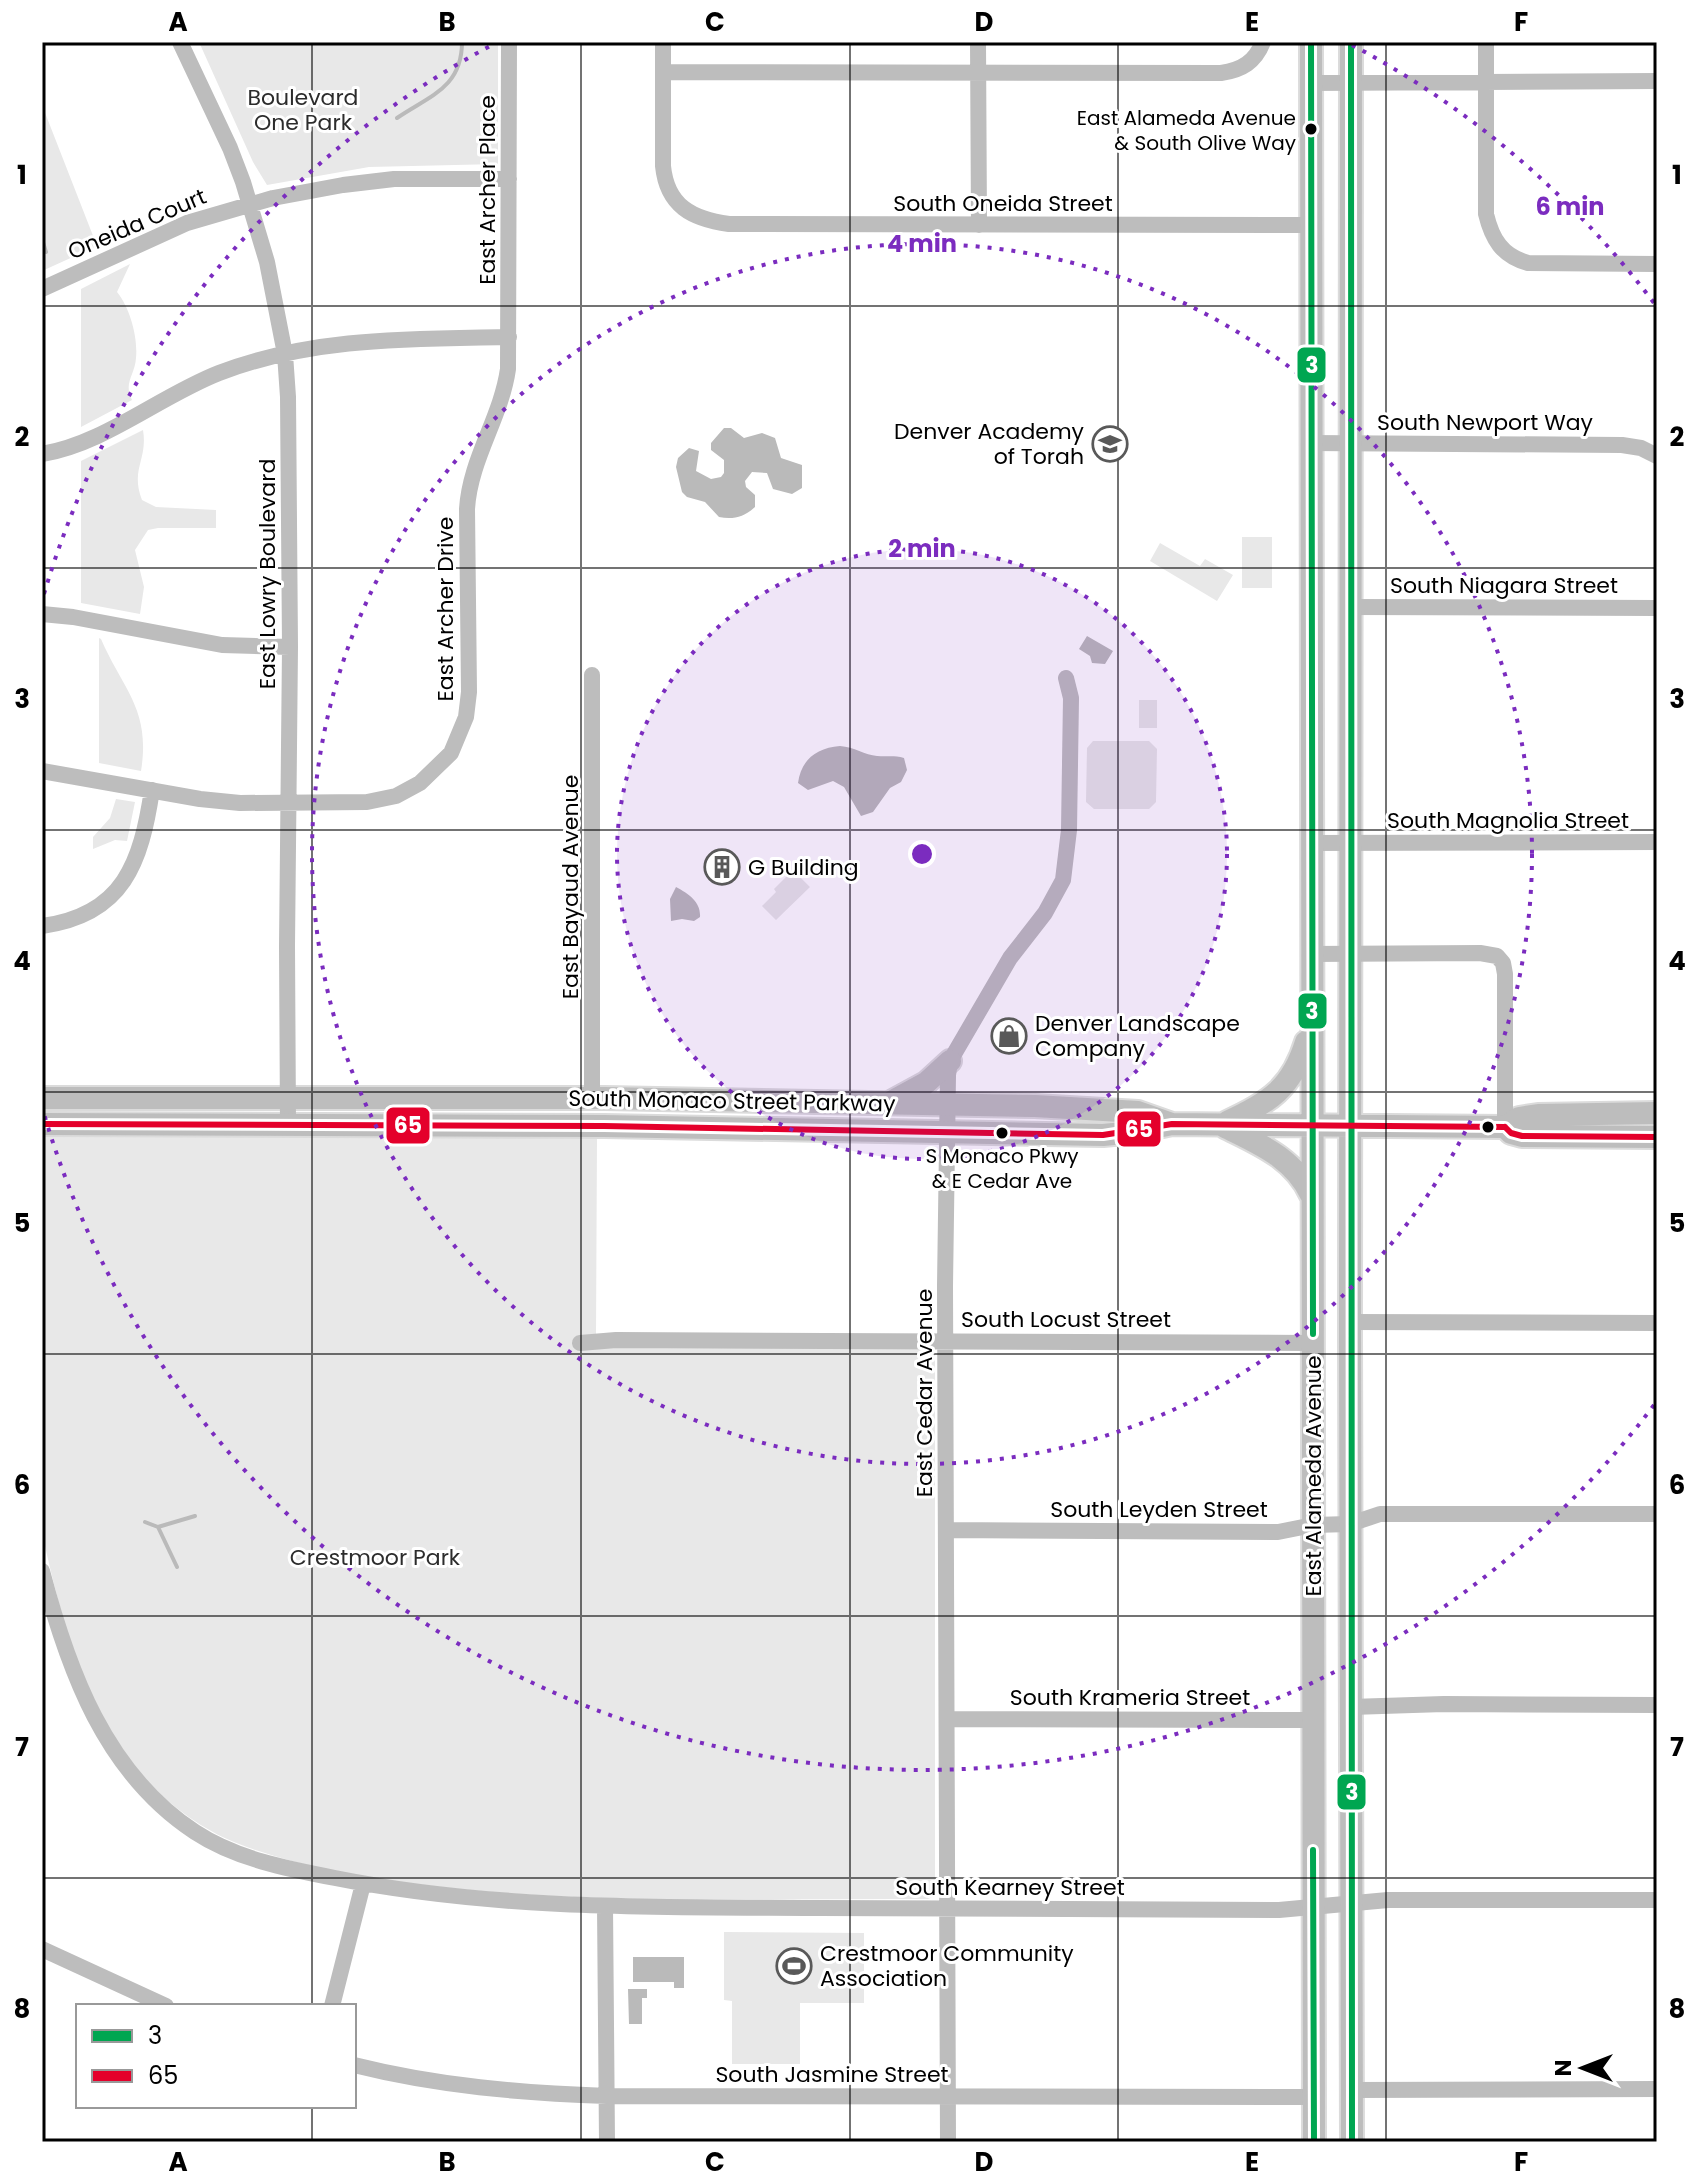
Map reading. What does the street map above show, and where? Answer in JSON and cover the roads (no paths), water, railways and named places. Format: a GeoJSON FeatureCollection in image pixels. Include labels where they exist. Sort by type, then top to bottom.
{"type":"FeatureCollection","features":[{"type":"Feature","properties":{"kind":"main road","name":"East Alameda Avenue"},"geometry":{"type":"LineString","coordinates":[[1311,42],[1314,2142]]}},
{"type":"Feature","properties":{"kind":"main road","name":"East Alameda Avenue"},"geometry":{"type":"LineString","coordinates":[[1351,42],[1352,2142]]}},
{"type":"Feature","properties":{"kind":"main road"},"geometry":{"type":"LineString","coordinates":[[1221,1125],[1257,1108],[1283,1087],[1300,1059],[1311,1021]]}},
{"type":"Feature","properties":{"kind":"main road"},"geometry":{"type":"LineString","coordinates":[[888,1104],[926,1083],[950,1061]]}},
{"type":"Feature","properties":{"kind":"main road","name":"South Monaco Street Parkway"},"geometry":{"type":"LineString","coordinates":[[42,1098],[592,1098],[947,1105],[1113,1110],[1144,1113],[1172,1124]]}},
{"type":"Feature","properties":{"kind":"main road"},"geometry":{"type":"LineString","coordinates":[[485,1126],[525,1115],[570,1114],[592,1098]]}},
{"type":"Feature","properties":{"kind":"main road"},"geometry":{"type":"LineString","coordinates":[[604,1126],[610,1115],[621,1111],[663,1112],[697,1100]]}},
{"type":"Feature","properties":{"kind":"main road"},"geometry":{"type":"LineString","coordinates":[[1657,1113],[1538,1115],[1519,1118],[1505,1127],[1511,1133],[1522,1136],[1657,1137]]}},
{"type":"Feature","properties":{"kind":"main road","name":"South Monaco Street Parkway"},"geometry":{"type":"LineString","coordinates":[[42,1124],[604,1126],[1103,1135],[1172,1124],[1505,1127]]}},
{"type":"Feature","properties":{"kind":"main road"},"geometry":{"type":"LineString","coordinates":[[1221,1125],[1282,1158],[1303,1179],[1311,1195]]}},
{"type":"Feature","properties":{"kind":"street","name":"East Lowry Boulevard"},"geometry":{"type":"LineString","coordinates":[[180,42],[230,148],[250,203],[267,262],[285,354],[290,647],[288,1125]]}},
{"type":"Feature","properties":{"kind":"street","name":"East Archer Place"},"geometry":{"type":"LineString","coordinates":[[509,42],[509,337]]}},
{"type":"Feature","properties":{"kind":"street"},"geometry":{"type":"LineString","coordinates":[[663,42],[663,72],[1221,73],[1244,67],[1260,49]]}},
{"type":"Feature","properties":{"kind":"street"},"geometry":{"type":"LineString","coordinates":[[978,42],[979,225]]}},
{"type":"Feature","properties":{"kind":"street"},"geometry":{"type":"LineString","coordinates":[[1486,42],[1486,214],[1498,246],[1528,263],[1657,264]]}},
{"type":"Feature","properties":{"kind":"street","name":"South Oneida Street"},"geometry":{"type":"LineString","coordinates":[[663,72],[665,185],[674,200],[697,216],[729,224],[1310,225]]}},
{"type":"Feature","properties":{"kind":"street"},"geometry":{"type":"LineString","coordinates":[[1311,83],[1657,81]]}},
{"type":"Feature","properties":{"kind":"street","name":"Oneida Court"},"geometry":{"type":"LineString","coordinates":[[42,289],[187,223],[250,203],[361,182],[509,179]]}},
{"type":"Feature","properties":{"kind":"street"},"geometry":{"type":"LineString","coordinates":[[42,454],[83,442],[200,381],[239,366],[285,354],[400,338],[509,337]]}},
{"type":"Feature","properties":{"kind":"street","name":"East Archer Drive"},"geometry":{"type":"LineString","coordinates":[[42,771],[221,802],[288,804],[352,804],[396,796],[433,772],[458,741],[466,717],[469,692],[468,494],[471,475],[504,390],[509,337]]}},
{"type":"Feature","properties":{"kind":"street","name":"South Newport Way"},"geometry":{"type":"LineString","coordinates":[[1310,443],[1625,445],[1657,456]]}},
{"type":"Feature","properties":{"kind":"street","name":"South Niagara Street"},"geometry":{"type":"LineString","coordinates":[[1351,607],[1657,608]]}},
{"type":"Feature","properties":{"kind":"street"},"geometry":{"type":"LineString","coordinates":[[42,614],[222,645],[290,647]]}},
{"type":"Feature","properties":{"kind":"street","name":"East Bayaud Avenue"},"geometry":{"type":"LineString","coordinates":[[592,675],[592,1098]]}},
{"type":"Feature","properties":{"kind":"street","name":"East Cedar Avenue"},"geometry":{"type":"LineString","coordinates":[[948,2142],[946,1341],[950,1061],[1010,958],[1045,913],[1063,880],[1069,830],[1071,698],[1066,678]]}},
{"type":"Feature","properties":{"kind":"street"},"geometry":{"type":"LineString","coordinates":[[42,926],[86,913],[103,903],[125,880],[140,850],[152,790]]}},
{"type":"Feature","properties":{"kind":"street","name":"South Magnolia Street"},"geometry":{"type":"LineString","coordinates":[[1310,843],[1657,842]]}},
{"type":"Feature","properties":{"kind":"street"},"geometry":{"type":"LineString","coordinates":[[1310,954],[1480,953],[1497,956],[1503,963],[1505,974],[1505,1127]]}},
{"type":"Feature","properties":{"kind":"street"},"geometry":{"type":"LineString","coordinates":[[1350,1322],[1657,1323]]}},
{"type":"Feature","properties":{"kind":"street","name":"South Locust Street"},"geometry":{"type":"LineString","coordinates":[[580,1343],[616,1340],[1313,1343]]}},
{"type":"Feature","properties":{"kind":"street","name":"South Leyden Street"},"geometry":{"type":"LineString","coordinates":[[946,1530],[1278,1532],[1313,1525],[1350,1524],[1380,1514],[1657,1514]]}},
{"type":"Feature","properties":{"kind":"street","name":"South Kearney Street"},"geometry":{"type":"LineString","coordinates":[[42,1571],[59,1636],[95,1719],[117,1756],[164,1808],[196,1833],[227,1849],[290,1868],[363,1884],[463,1899],[605,1906],[1279,1910],[1388,1900],[1657,1900]]}},
{"type":"Feature","properties":{"kind":"street"},"geometry":{"type":"LineString","coordinates":[[1351,1707],[1657,1705]]}},
{"type":"Feature","properties":{"kind":"street","name":"South Krameria Street"},"geometry":{"type":"LineString","coordinates":[[947,1719],[1313,1720]]}},
{"type":"Feature","properties":{"kind":"street"},"geometry":{"type":"LineString","coordinates":[[333,2004],[363,1884]]}},
{"type":"Feature","properties":{"kind":"street"},"geometry":{"type":"LineString","coordinates":[[605,1906],[607,2142]]}},
{"type":"Feature","properties":{"kind":"street"},"geometry":{"type":"LineString","coordinates":[[42,1949],[162,2004]]}},
{"type":"Feature","properties":{"kind":"street","name":"South Jasmine Street"},"geometry":{"type":"LineString","coordinates":[[356,2065],[469,2087],[607,2096],[1313,2097]]}},
{"type":"Feature","properties":{"kind":"street"},"geometry":{"type":"LineString","coordinates":[[1352,2090],[1657,2089]]}},
{"type":"Feature","properties":{"kind":"waterway"},"geometry":{"type":"LineString","coordinates":[[397,118],[442,89],[450,80],[461,58],[462,42]]}},
{"type":"Feature","properties":{"kind":"waterway"},"geometry":{"type":"LineString","coordinates":[[42,239],[46,252]]}},
{"type":"Feature","properties":{"kind":"waterway"},"geometry":{"type":"LineString","coordinates":[[145,1522],[158,1527],[195,1516]]}},
{"type":"Feature","properties":{"kind":"waterway"},"geometry":{"type":"LineString","coordinates":[[158,1527],[177,1567]]}},
{"type":"Feature","properties":{"kind":"place","name":"East Alameda Avenue & South Olive Way"},"geometry":{"type":"Point","coordinates":[1311,129]}},
{"type":"Feature","properties":{"kind":"place","name":"Denver Academy of Torah"},"geometry":{"type":"Point","coordinates":[1110,444]}},
{"type":"Feature","properties":{"kind":"place","name":"G Building"},"geometry":{"type":"Point","coordinates":[722,867]}},
{"type":"Feature","properties":{"kind":"place","name":"Denver Landscape Company"},"geometry":{"type":"Point","coordinates":[1009,1036]}},
{"type":"Feature","properties":{"kind":"place","name":"S Monaco Pkwy & E Cedar Ave"},"geometry":{"type":"Point","coordinates":[1002,1133]}},
{"type":"Feature","properties":{"kind":"place","name":"Crestmoor Community Association"},"geometry":{"type":"Point","coordinates":[794,1966]}},
{"type":"Feature","properties":{"kind":"park label","name":"Boulevard One Park"},"geometry":{"type":"Point","coordinates":[303,110]}},
{"type":"Feature","properties":{"kind":"park label","name":"Crestmoor Park"},"geometry":{"type":"Point","coordinates":[375,1557]}}]}
